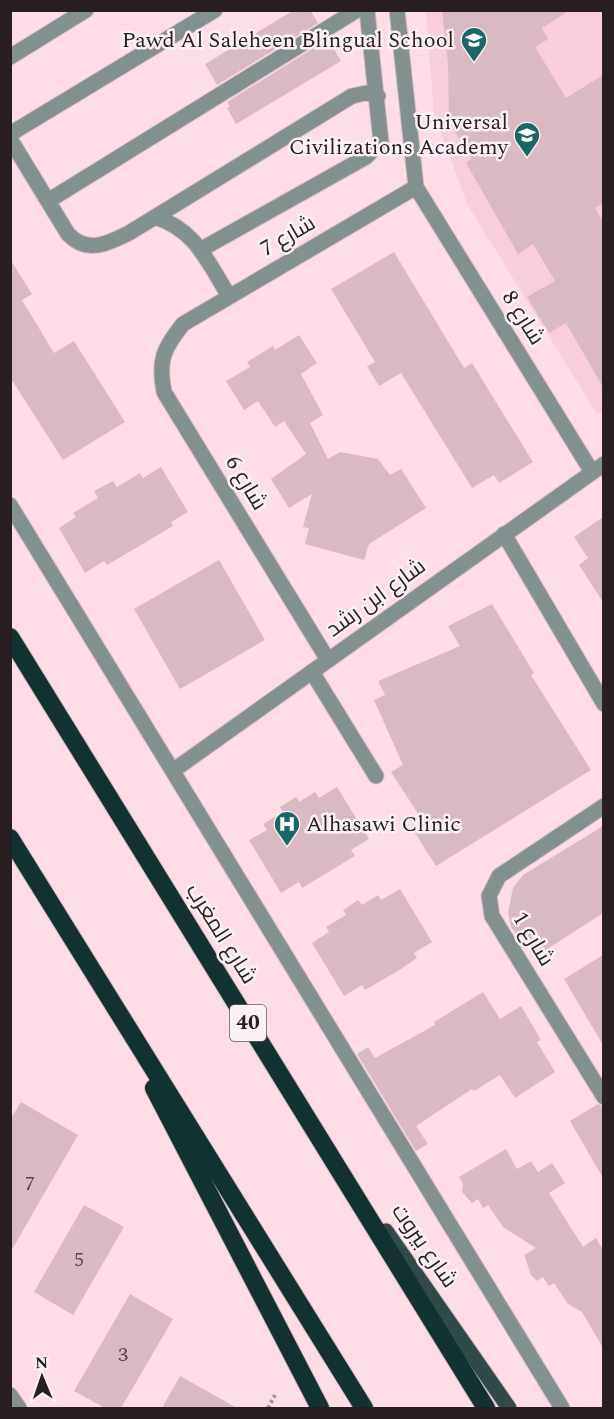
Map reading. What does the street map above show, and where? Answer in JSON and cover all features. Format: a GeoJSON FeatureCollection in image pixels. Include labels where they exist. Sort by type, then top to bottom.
{"type":"FeatureCollection","features":[{"type":"Feature","properties":{"kind":"highway","name":"شارع المغرب"},"geometry":{"type":"LineString","coordinates":[[10,637],[486,1408]]}},
{"type":"Feature","properties":{"kind":"highway"},"geometry":{"type":"LineString","coordinates":[[10,838],[364,1408]]}},
{"type":"Feature","properties":{"kind":"highway"},"geometry":{"type":"LineString","coordinates":[[113,1003],[178,1136],[320,1408]]}},
{"type":"Feature","properties":{"kind":"main road","name":"شارع بيروت"},"geometry":{"type":"LineString","coordinates":[[301,1109],[509,1408]]}},
{"type":"Feature","properties":{"kind":"street"},"geometry":{"type":"LineString","coordinates":[[10,57],[86,10]]}},
{"type":"Feature","properties":{"kind":"street"},"geometry":{"type":"LineString","coordinates":[[10,134],[215,10]]}},
{"type":"Feature","properties":{"kind":"street"},"geometry":{"type":"LineString","coordinates":[[48,201],[357,10]]}},
{"type":"Feature","properties":{"kind":"street"},"geometry":{"type":"LineString","coordinates":[[200,250],[376,149],[381,142],[378,96],[367,10]]}},
{"type":"Feature","properties":{"kind":"street"},"geometry":{"type":"LineString","coordinates":[[397,10],[416,188]]}},
{"type":"Feature","properties":{"kind":"street"},"geometry":{"type":"LineString","coordinates":[[10,139],[68,234],[77,243],[86,246],[101,246],[155,217],[352,96],[366,93],[378,96]]}},
{"type":"Feature","properties":{"kind":"street","name":"شارع 7"},"geometry":{"type":"LineString","coordinates":[[183,324],[416,188]]}},
{"type":"Feature","properties":{"kind":"street","name":"شارع 8"},"geometry":{"type":"LineString","coordinates":[[416,188],[598,468]]}},
{"type":"Feature","properties":{"kind":"street"},"geometry":{"type":"LineString","coordinates":[[155,217],[171,222],[186,232],[229,296]]}},
{"type":"Feature","properties":{"kind":"street","name":"شارع 6"},"geometry":{"type":"LineString","coordinates":[[183,324],[166,344],[160,370],[164,392],[328,660]]}},
{"type":"Feature","properties":{"kind":"street","name":"شارع ابن رشد"},"geometry":{"type":"LineString","coordinates":[[174,770],[598,468]]}},
{"type":"Feature","properties":{"kind":"street"},"geometry":{"type":"LineString","coordinates":[[10,505],[562,1408]]}},
{"type":"Feature","properties":{"kind":"street"},"geometry":{"type":"LineString","coordinates":[[504,534],[601,695]]}},
{"type":"Feature","properties":{"kind":"street"},"geometry":{"type":"LineString","coordinates":[[312,672],[376,776]]}},
{"type":"Feature","properties":{"kind":"street","name":"شارع 1"},"geometry":{"type":"LineString","coordinates":[[603,806],[499,876],[489,896],[492,916],[603,1097]]}},
{"type":"Feature","properties":{"kind":"street"},"geometry":{"type":"LineString","coordinates":[[10,1395],[19,1408]]}},
{"type":"Feature","properties":{"kind":"path"},"geometry":{"type":"LineString","coordinates":[[268,1408],[275,1395]]}},
{"type":"Feature","properties":{"kind":"shaded area"},"geometry":{"type":"Polygon","coordinates":[[[426,11],[603,11],[604,410],[597,414],[467,204],[434,113],[426,11]]]}},
{"type":"Feature","properties":{"kind":"building"},"geometry":{"type":"Polygon","coordinates":[[[294,10],[310,10],[318,23],[217,85],[205,64],[294,10]]]}},
{"type":"Feature","properties":{"kind":"building"},"geometry":{"type":"Polygon","coordinates":[[[442,10],[570,10],[542,28],[548,39],[535,47],[566,98],[603,75],[603,203],[595,208],[603,222],[603,387],[566,323],[549,333],[527,297],[555,281],[533,244],[518,254],[466,163],[472,159],[449,122],[448,63],[442,10]]]}},
{"type":"Feature","properties":{"kind":"building"},"geometry":{"type":"Polygon","coordinates":[[[328,39],[341,61],[236,124],[227,108],[230,106],[227,102],[328,39]]]}},
{"type":"Feature","properties":{"kind":"building"},"geometry":{"type":"Polygon","coordinates":[[[394,252],[464,368],[472,363],[533,462],[499,483],[494,475],[472,488],[401,373],[379,386],[367,366],[375,362],[331,289],[394,252]]]}},
{"type":"Feature","properties":{"kind":"building"},"geometry":{"type":"Polygon","coordinates":[[[10,259],[32,294],[22,300],[54,353],[74,341],[125,422],[63,460],[10,377],[10,259]]]}},
{"type":"Feature","properties":{"kind":"building"},"geometry":{"type":"Polygon","coordinates":[[[299,335],[317,363],[301,374],[323,415],[310,423],[328,459],[340,452],[378,459],[390,475],[401,469],[426,508],[369,544],[364,560],[305,544],[309,528],[303,527],[312,494],[289,508],[271,479],[306,454],[284,421],[275,427],[258,401],[244,410],[226,381],[250,367],[247,362],[273,346],[275,350],[299,335]]]}},
{"type":"Feature","properties":{"kind":"building"},"geometry":{"type":"Polygon","coordinates":[[[161,467],[188,512],[171,522],[173,526],[136,548],[107,565],[104,561],[85,573],[59,528],[76,517],[73,513],[98,498],[94,491],[113,481],[117,487],[140,473],[143,478],[161,467]]]}},
{"type":"Feature","properties":{"kind":"building"},"geometry":{"type":"Polygon","coordinates":[[[603,517],[603,602],[579,565],[588,558],[574,537],[603,517]]]}},
{"type":"Feature","properties":{"kind":"building"},"geometry":{"type":"Polygon","coordinates":[[[219,560],[265,640],[180,689],[134,609],[219,560]]]}},
{"type":"Feature","properties":{"kind":"building"},"geometry":{"type":"Polygon","coordinates":[[[492,604],[534,673],[531,675],[591,770],[436,866],[415,833],[426,826],[391,772],[403,765],[374,700],[385,695],[378,681],[460,646],[448,626],[492,604]]]}},
{"type":"Feature","properties":{"kind":"building"},"geometry":{"type":"Polygon","coordinates":[[[337,787],[369,839],[351,850],[355,856],[302,888],[299,882],[281,893],[249,840],[267,830],[263,824],[283,812],[280,807],[296,797],[299,802],[315,792],[319,798],[337,787]]]}},
{"type":"Feature","properties":{"kind":"building"},"geometry":{"type":"Polygon","coordinates":[[[603,826],[603,913],[535,957],[523,937],[520,939],[511,927],[508,912],[513,888],[523,875],[603,826]]]}},
{"type":"Feature","properties":{"kind":"building"},"geometry":{"type":"Polygon","coordinates":[[[400,889],[432,942],[414,953],[417,958],[401,969],[365,990],[362,985],[344,996],[312,943],[329,932],[326,927],[346,915],[343,910],[358,900],[362,905],[378,895],[381,900],[400,889]]]}},
{"type":"Feature","properties":{"kind":"building"},"geometry":{"type":"Polygon","coordinates":[[[603,955],[603,1045],[564,979],[603,955]]]}},
{"type":"Feature","properties":{"kind":"building"},"geometry":{"type":"Polygon","coordinates":[[[483,992],[500,1019],[521,1006],[541,1040],[537,1042],[555,1072],[515,1098],[500,1075],[474,1091],[472,1089],[416,1126],[428,1144],[416,1151],[357,1054],[368,1047],[375,1058],[435,1025],[434,1022],[483,992]]]}},
{"type":"Feature","properties":{"kind":"building"},"geometry":{"type":"Polygon","coordinates":[[[21,1102],[78,1135],[10,1253],[10,1120],[21,1102]]]}},
{"type":"Feature","properties":{"kind":"building"},"geometry":{"type":"Polygon","coordinates":[[[598,1104],[603,1107],[603,1178],[570,1121],[598,1104]]]}},
{"type":"Feature","properties":{"kind":"building"},"geometry":{"type":"Polygon","coordinates":[[[506,1149],[517,1169],[531,1161],[538,1172],[552,1163],[565,1183],[549,1193],[583,1247],[596,1238],[603,1250],[603,1348],[582,1312],[568,1304],[554,1283],[549,1286],[543,1277],[537,1281],[531,1275],[524,1255],[536,1248],[503,1227],[488,1205],[483,1208],[478,1199],[472,1203],[462,1192],[463,1184],[459,1177],[506,1149]]]}},
{"type":"Feature","properties":{"kind":"building"},"geometry":{"type":"Polygon","coordinates":[[[84,1205],[124,1227],[73,1315],[34,1292],[84,1205]]]}},
{"type":"Feature","properties":{"kind":"building"},"geometry":{"type":"Polygon","coordinates":[[[130,1294],[173,1319],[121,1408],[105,1408],[74,1391],[130,1294]]]}},
{"type":"Feature","properties":{"kind":"building"},"geometry":{"type":"Polygon","coordinates":[[[180,1376],[237,1408],[162,1408],[180,1376]]]}},
{"type":"Feature","properties":{"kind":"place","name":"Pawd Al Saleheen Blingual School"},"geometry":{"type":"Point","coordinates":[474,63]}},
{"type":"Feature","properties":{"kind":"place","name":"Universal Civilizations Academy"},"geometry":{"type":"Point","coordinates":[527,158]}},
{"type":"Feature","properties":{"kind":"place","name":"Alhasawi Clinic"},"geometry":{"type":"Point","coordinates":[287,847]}}]}
